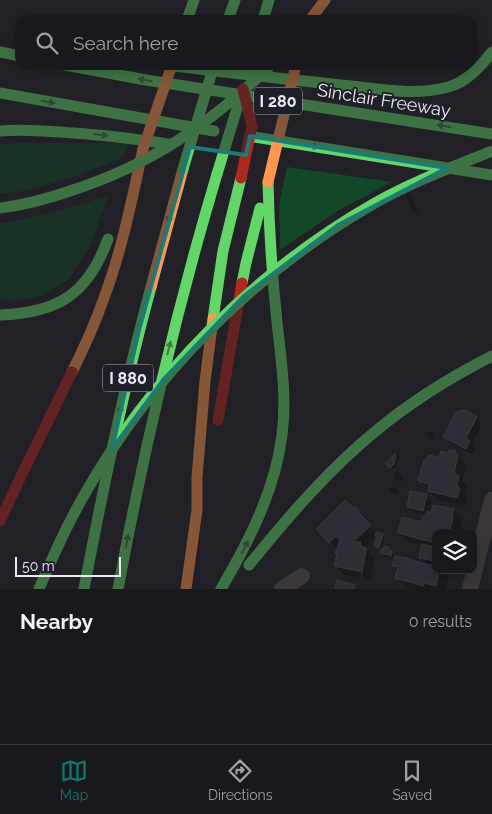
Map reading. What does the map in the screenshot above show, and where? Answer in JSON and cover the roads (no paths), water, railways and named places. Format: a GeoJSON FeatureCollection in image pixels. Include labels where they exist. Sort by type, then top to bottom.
{"type":"FeatureCollection","features":[{"type":"Feature","properties":{"kind":"highway"},"geometry":{"type":"LineString","coordinates":[[189,15],[194,0]]}},
{"type":"Feature","properties":{"kind":"highway"},"geometry":{"type":"LineString","coordinates":[[230,15],[234,0]]}},
{"type":"Feature","properties":{"kind":"highway"},"geometry":{"type":"LineString","coordinates":[[264,15],[269,0]]}},
{"type":"Feature","properties":{"kind":"highway"},"geometry":{"type":"LineString","coordinates":[[311,15],[315,0]]}},
{"type":"Feature","properties":{"kind":"highway"},"geometry":{"type":"LineString","coordinates":[[314,15],[325,0]]}},
{"type":"Feature","properties":{"kind":"highway"},"geometry":{"type":"LineString","coordinates":[[0,52],[15,55]]}},
{"type":"Feature","properties":{"kind":"highway"},"geometry":{"type":"LineString","coordinates":[[477,69],[492,52]]}},
{"type":"Feature","properties":{"kind":"highway","name":"Sinclair Freeway"},"geometry":{"type":"LineString","coordinates":[[91,70],[155,82],[492,134]]}},
{"type":"Feature","properties":{"kind":"highway"},"geometry":{"type":"LineString","coordinates":[[111,74],[122,70]]}},
{"type":"Feature","properties":{"kind":"highway"},"geometry":{"type":"LineString","coordinates":[[0,315],[28,313],[63,301],[79,290],[90,276],[102,255],[143,149],[170,70]]}},
{"type":"Feature","properties":{"kind":"highway"},"geometry":{"type":"LineString","coordinates":[[211,70],[374,88],[431,91],[449,86],[466,78],[476,70]]}},
{"type":"Feature","properties":{"kind":"highway","name":"I 880"},"geometry":{"type":"LineString","coordinates":[[84,589],[99,510],[137,340],[183,169],[213,70]]}},
{"type":"Feature","properties":{"kind":"highway","name":"I 880"},"geometry":{"type":"LineString","coordinates":[[118,589],[131,515],[151,423],[192,260],[249,70]]}},
{"type":"Feature","properties":{"kind":"highway"},"geometry":{"type":"LineString","coordinates":[[0,208],[44,200],[78,190],[145,161],[202,125],[266,70]]}},
{"type":"Feature","properties":{"kind":"highway"},"geometry":{"type":"LineString","coordinates":[[216,427],[246,263],[295,70]]}},
{"type":"Feature","properties":{"kind":"highway"},"geometry":{"type":"LineString","coordinates":[[187,583],[197,510],[197,477],[205,381],[216,291],[223,251],[252,126],[243,89]]}},
{"type":"Feature","properties":{"kind":"highway","name":"I 280"},"geometry":{"type":"LineString","coordinates":[[0,93],[136,118],[492,175]]}},
{"type":"Feature","properties":{"kind":"highway"},"geometry":{"type":"LineString","coordinates":[[0,131],[14,130],[97,135],[284,160]]}},
{"type":"Feature","properties":{"kind":"highway"},"geometry":{"type":"LineString","coordinates":[[0,521],[97,318],[125,230],[143,149]]}},
{"type":"Feature","properties":{"kind":"highway"},"geometry":{"type":"LineString","coordinates":[[39,589],[62,535],[79,502],[119,438],[140,408],[189,350],[217,322],[274,271],[338,225],[404,187],[439,171],[492,151]]}},
{"type":"Feature","properties":{"kind":"highway"},"geometry":{"type":"LineString","coordinates":[[402,172],[419,164]]}},
{"type":"Feature","properties":{"kind":"highway"},"geometry":{"type":"LineString","coordinates":[[221,589],[258,521],[277,462],[282,436],[284,408],[270,250],[268,182]]}},
{"type":"Feature","properties":{"kind":"highway"},"geometry":{"type":"LineString","coordinates":[[232,589],[268,541],[300,504],[369,436],[423,396],[492,356]]}},
{"type":"Feature","properties":{"kind":"highway"},"geometry":{"type":"LineString","coordinates":[[197,510],[208,476]]}},
{"type":"Feature","properties":{"kind":"street"},"geometry":{"type":"LineString","coordinates":[[470,589],[492,500]]}},
{"type":"Feature","properties":{"kind":"street"},"geometry":{"type":"LineString","coordinates":[[282,589],[302,576]]}}]}
